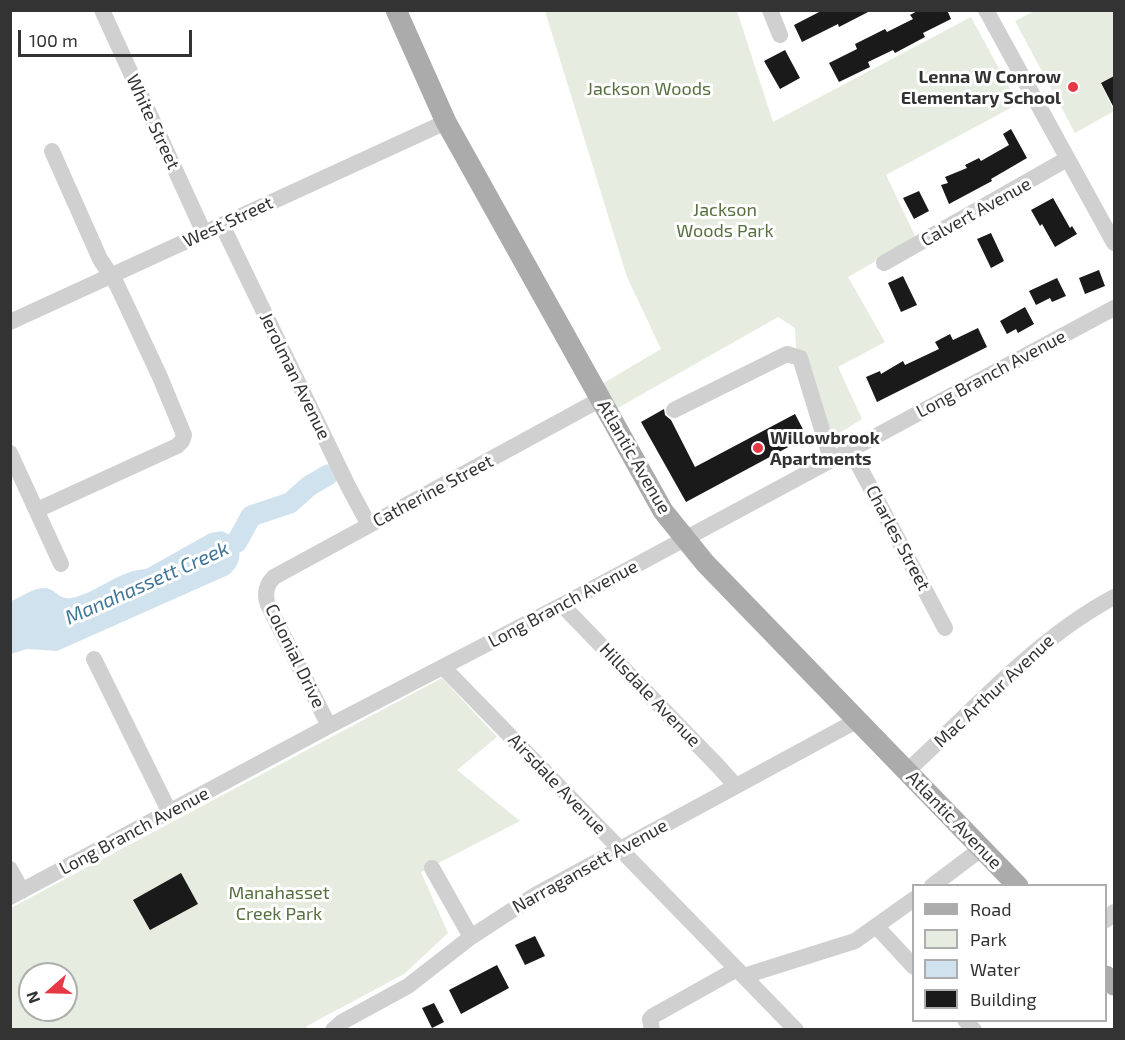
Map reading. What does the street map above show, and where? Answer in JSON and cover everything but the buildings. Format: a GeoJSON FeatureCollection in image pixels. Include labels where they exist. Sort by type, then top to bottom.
{"type":"FeatureCollection","features":[{"type":"Feature","properties":{"kind":"main road","name":"Atlantic Avenue"},"geometry":{"type":"LineString","coordinates":[[396,10],[447,122],[663,511],[705,563],[1017,884]]}},
{"type":"Feature","properties":{"kind":"street","name":"White Street"},"geometry":{"type":"LineString","coordinates":[[102,10],[204,233]]}},
{"type":"Feature","properties":{"kind":"street"},"geometry":{"type":"LineString","coordinates":[[770,10],[780,34]]}},
{"type":"Feature","properties":{"kind":"street"},"geometry":{"type":"LineString","coordinates":[[986,10],[1114,243]]}},
{"type":"Feature","properties":{"kind":"street","name":"West Street"},"geometry":{"type":"LineString","coordinates":[[10,322],[447,122]]}},
{"type":"Feature","properties":{"kind":"street"},"geometry":{"type":"LineString","coordinates":[[37,510],[177,446],[182,441],[183,430],[117,285],[100,260],[52,151]]}},
{"type":"Feature","properties":{"kind":"street","name":"Calvert Avenue"},"geometry":{"type":"LineString","coordinates":[[884,263],[1067,159]]}},
{"type":"Feature","properties":{"kind":"street","name":"Jerolman Avenue"},"geometry":{"type":"LineString","coordinates":[[222,225],[369,525]]}},
{"type":"Feature","properties":{"kind":"street","name":"Long Branch Avenue"},"geometry":{"type":"LineString","coordinates":[[16,894],[329,726],[562,605],[1114,308]]}},
{"type":"Feature","properties":{"kind":"street"},"geometry":{"type":"LineString","coordinates":[[674,410],[791,354],[800,358],[831,459]]}},
{"type":"Feature","properties":{"kind":"street","name":"Catherine Street"},"geometry":{"type":"LineString","coordinates":[[267,585],[274,577],[601,399]]}},
{"type":"Feature","properties":{"kind":"street","name":"Charles Street"},"geometry":{"type":"LineString","coordinates":[[850,449],[945,628]]}},
{"type":"Feature","properties":{"kind":"street"},"geometry":{"type":"LineString","coordinates":[[11,456],[61,564]]}},
{"type":"Feature","properties":{"kind":"street","name":"Colonial Drive"},"geometry":{"type":"LineString","coordinates":[[267,585],[268,605],[329,726]]}},
{"type":"Feature","properties":{"kind":"street","name":"Mac Arthur Avenue"},"geometry":{"type":"LineString","coordinates":[[907,771],[1036,650],[1061,629],[1114,597]]}},
{"type":"Feature","properties":{"kind":"street","name":"Hillsdale Avenue"},"geometry":{"type":"LineString","coordinates":[[562,605],[736,786]]}},
{"type":"Feature","properties":{"kind":"street"},"geometry":{"type":"LineString","coordinates":[[94,659],[170,812]]}},
{"type":"Feature","properties":{"kind":"street","name":"Airsdale Avenue"},"geometry":{"type":"LineString","coordinates":[[443,667],[796,1029]]}},
{"type":"Feature","properties":{"kind":"street","name":"Narragansett Avenue"},"geometry":{"type":"LineString","coordinates":[[333,1029],[416,980],[471,937],[537,894],[858,720]]}},
{"type":"Feature","properties":{"kind":"street"},"geometry":{"type":"LineString","coordinates":[[933,884],[981,849]]}},
{"type":"Feature","properties":{"kind":"street"},"geometry":{"type":"LineString","coordinates":[[432,868],[471,937]]}},
{"type":"Feature","properties":{"kind":"street"},"geometry":{"type":"LineString","coordinates":[[10,869],[16,894]]}},
{"type":"Feature","properties":{"kind":"street"},"geometry":{"type":"LineString","coordinates":[[652,1029],[650,1019],[653,1016],[740,972],[843,946],[877,927],[912,901]]}},
{"type":"Feature","properties":{"kind":"street"},"geometry":{"type":"LineString","coordinates":[[877,927],[912,965]]}},
{"type":"Feature","properties":{"kind":"green space","name":"Jackson Woods"},"geometry":{"type":"Polygon","coordinates":[[[545,11],[737,11],[773,122],[971,17],[1018,104],[886,175],[916,238],[848,277],[885,342],[838,367],[862,419],[830,439],[796,348],[795,328],[778,317],[616,409],[602,384],[661,349],[627,277],[545,11]]]}},
{"type":"Feature","properties":{"kind":"green space","name":"Lenna W Conrow Elementary School"},"geometry":{"type":"Polygon","coordinates":[[[1034,11],[1114,11],[1114,76],[1101,84],[1114,111],[1075,133],[1015,21],[1034,11]]]}},
{"type":"Feature","properties":{"kind":"green space","name":"Manahasset Creek Park"},"geometry":{"type":"Polygon","coordinates":[[[442,678],[497,737],[457,770],[520,821],[421,872],[448,933],[404,974],[307,1026],[306,1029],[11,1030],[11,908],[442,678]]]}},
{"type":"Feature","properties":{"kind":"water"},"geometry":{"type":"Polygon","coordinates":[[[222,531],[234,540],[239,552],[237,564],[228,575],[57,651],[27,649],[11,654],[11,601],[41,588],[50,589],[65,598],[76,597],[119,576],[146,569],[210,533],[222,531]]]}},
{"type":"Feature","properties":{"kind":"waterway","name":"Manahassett Creek"},"geometry":{"type":"LineString","coordinates":[[211,553],[237,542],[251,516],[290,503],[309,486],[328,475]]}},
{"type":"Feature","properties":{"kind":"place","name":"Lenna W Conrow Elementary School"},"geometry":{"type":"Point","coordinates":[1073,87]}},
{"type":"Feature","properties":{"kind":"place","name":"Willowbrook Apartments"},"geometry":{"type":"Point","coordinates":[758,448]}},
{"type":"Feature","properties":{"kind":"park label","name":"Jackson Woods Park"},"geometry":{"type":"Point","coordinates":[725,220]}}]}
